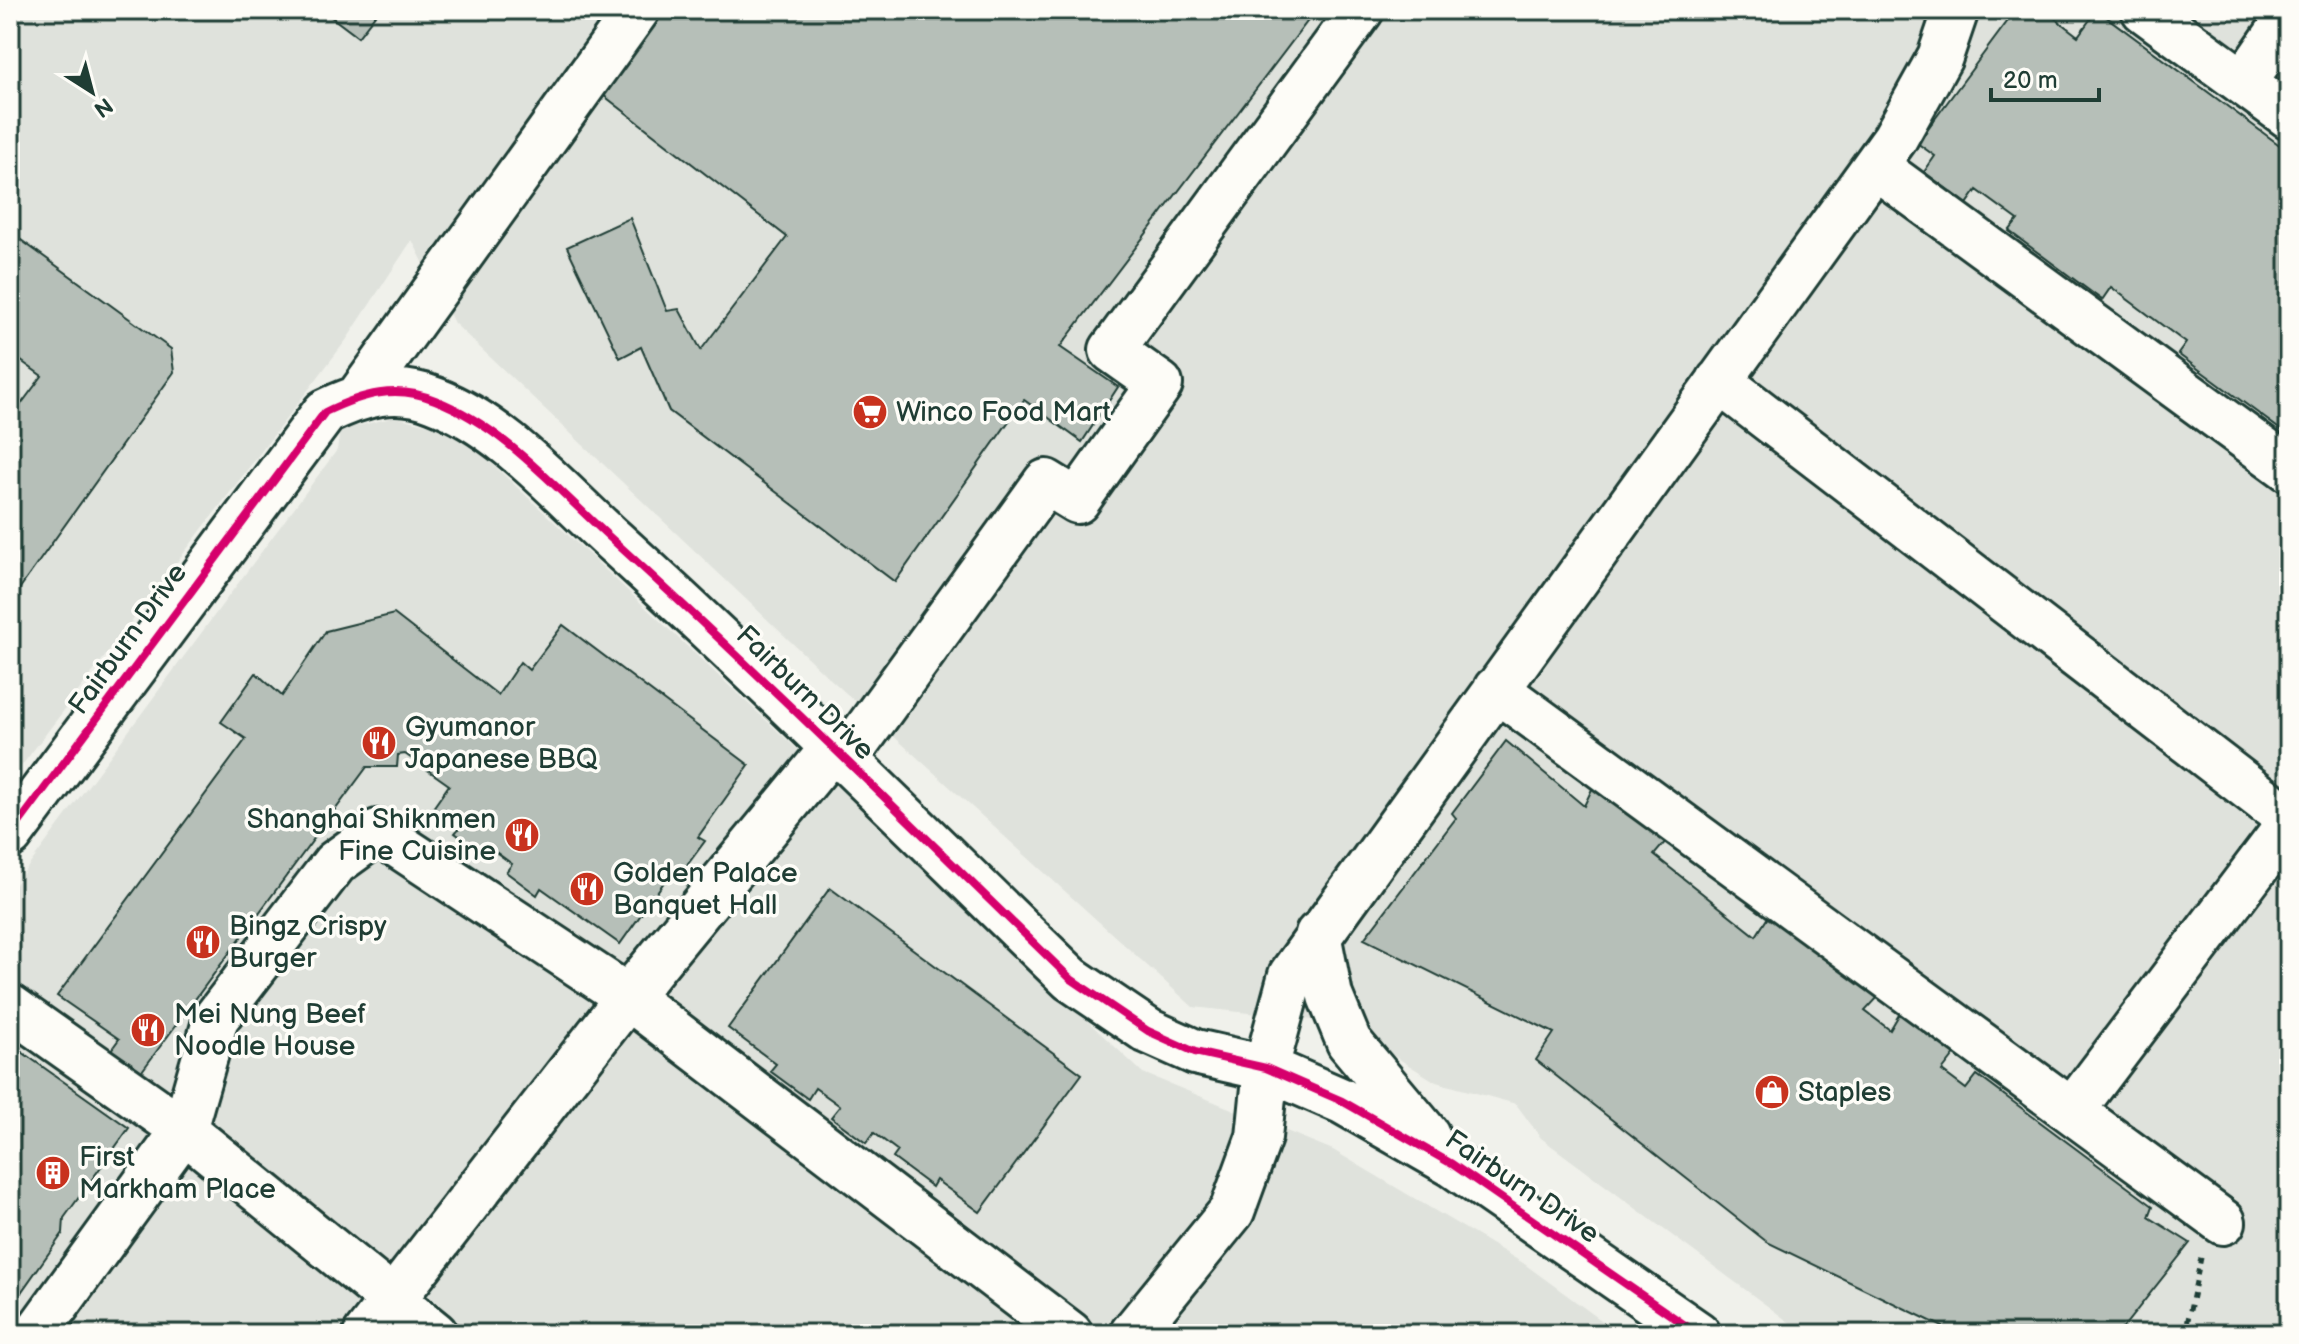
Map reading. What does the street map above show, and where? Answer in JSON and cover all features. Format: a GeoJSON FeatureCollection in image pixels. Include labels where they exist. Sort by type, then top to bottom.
{"type":"FeatureCollection","features":[{"type":"Feature","properties":{"kind":"street"},"geometry":{"type":"LineString","coordinates":[[360,395],[637,10]]}},
{"type":"Feature","properties":{"kind":"street"},"geometry":{"type":"LineString","coordinates":[[378,1317],[628,997],[838,755],[1046,482],[1077,501],[1160,384],[1112,350],[1361,10]]}},
{"type":"Feature","properties":{"kind":"street"},"geometry":{"type":"LineString","coordinates":[[1132,1334],[1232,1211],[1259,1137],[1266,1068],[1291,975],[1875,166],[1940,57],[1956,10]]}},
{"type":"Feature","properties":{"kind":"street"},"geometry":{"type":"LineString","coordinates":[[2144,10],[2289,116]]}},
{"type":"Feature","properties":{"kind":"street"},"geometry":{"type":"LineString","coordinates":[[2244,82],[2289,17]]}},
{"type":"Feature","properties":{"kind":"street"},"geometry":{"type":"LineString","coordinates":[[1875,166],[2289,469]]}},
{"type":"Feature","properties":{"kind":"street"},"geometry":{"type":"LineString","coordinates":[[1719,381],[2289,821],[2072,1111]]}},
{"type":"Feature","properties":{"kind":"street","name":"Fairburn Drive"},"geometry":{"type":"LineString","coordinates":[[10,835],[325,412],[360,395],[404,391],[436,400],[490,429],[651,575],[1071,979],[1148,1031],[1195,1052],[1266,1068],[1342,1101],[1452,1164],[1698,1334]]}},
{"type":"Feature","properties":{"kind":"street"},"geometry":{"type":"LineString","coordinates":[[1496,689],[2072,1111],[2213,1234]]}},
{"type":"Feature","properties":{"kind":"street"},"geometry":{"type":"LineString","coordinates":[[36,1334],[184,1130],[216,1018],[335,863],[378,832],[628,997],[1070,1334]]}},
{"type":"Feature","properties":{"kind":"street"},"geometry":{"type":"LineString","coordinates":[[1318,934],[1330,996],[1349,1042],[1452,1164]]}},
{"type":"Feature","properties":{"kind":"street"},"geometry":{"type":"LineString","coordinates":[[10,1007],[184,1130],[378,1317],[435,1334]]}},
{"type":"Feature","properties":{"kind":"path"},"geometry":{"type":"LineString","coordinates":[[2185,1334],[2213,1234]]}},
{"type":"Feature","properties":{"kind":"shaded area"},"geometry":{"type":"Polygon","coordinates":[[[10,10],[2289,10],[2289,1332],[1805,1334],[1541,1138],[1516,1104],[1436,1082],[1341,1023],[1193,1007],[826,675],[454,323],[412,240],[347,339],[10,781],[10,10]]]}},
{"type":"Feature","properties":{"kind":"shaded area"},"geometry":{"type":"Polygon","coordinates":[[[395,417],[446,429],[471,444],[1143,1073],[1333,1150],[1523,1263],[1620,1334],[10,1334],[10,891],[337,450],[340,430],[395,417]]]}},
{"type":"Feature","properties":{"kind":"building"},"geometry":{"type":"Polygon","coordinates":[[[322,10],[379,10],[358,37],[322,10]]]}},
{"type":"Feature","properties":{"kind":"building"},"geometry":{"type":"Polygon","coordinates":[[[652,10],[1316,10],[1060,347],[1118,387],[1082,442],[1024,400],[895,582],[669,411],[641,347],[620,358],[567,247],[630,218],[667,311],[679,309],[701,350],[787,237],[594,88],[652,10]]]}},
{"type":"Feature","properties":{"kind":"building"},"geometry":{"type":"Polygon","coordinates":[[[2016,10],[2044,10],[2078,36],[2097,10],[2289,152],[2289,436],[2178,354],[2186,343],[2111,287],[2102,300],[2009,231],[2018,220],[1977,190],[1967,204],[1924,172],[1935,156],[1917,143],[2016,10]]]}},
{"type":"Feature","properties":{"kind":"building"},"geometry":{"type":"Polygon","coordinates":[[[10,232],[171,349],[174,372],[10,602],[10,419],[42,376],[10,353],[10,232]]]}},
{"type":"Feature","properties":{"kind":"building"},"geometry":{"type":"Polygon","coordinates":[[[394,614],[498,695],[520,662],[529,670],[563,625],[749,765],[698,837],[705,841],[679,876],[672,871],[620,944],[541,888],[537,895],[506,872],[512,864],[486,845],[481,852],[455,833],[460,827],[433,808],[449,785],[405,754],[398,755],[397,767],[367,767],[142,1071],[111,1050],[119,1039],[57,996],[246,739],[221,722],[256,673],[282,696],[326,631],[394,614]]]}},
{"type":"Feature","properties":{"kind":"building"},"geometry":{"type":"Polygon","coordinates":[[[1506,741],[1584,806],[1593,787],[1667,840],[1654,855],[1756,936],[1770,914],[1880,995],[1865,1011],[1890,1030],[1900,1013],[1956,1053],[1942,1071],[1966,1089],[1977,1075],[2153,1206],[2149,1217],[2190,1243],[2122,1329],[2130,1334],[1939,1334],[1943,1327],[1767,1242],[1536,1060],[1554,1033],[1364,939],[1456,818],[1452,813],[1506,741]]]}},
{"type":"Feature","properties":{"kind":"building"},"geometry":{"type":"Polygon","coordinates":[[[830,888],[1082,1074],[980,1212],[936,1180],[932,1187],[893,1158],[898,1151],[874,1133],[866,1143],[831,1117],[840,1106],[815,1088],[808,1099],[770,1071],[776,1064],[728,1028],[830,888]]]}},
{"type":"Feature","properties":{"kind":"building","name":"First Markham Place"},"geometry":{"type":"Polygon","coordinates":[[[19,1050],[129,1128],[64,1218],[63,1233],[10,1308],[10,1062],[19,1050]]]}},
{"type":"Feature","properties":{"kind":"cycle path"},"geometry":{"type":"LineString","coordinates":[[10,835],[325,412],[379,393],[421,395],[461,412],[531,463],[788,704],[1071,979],[1148,1031],[1195,1052],[1266,1068],[1342,1101],[1452,1164],[1698,1334]]}},
{"type":"Feature","properties":{"kind":"place","name":"Winco Food Mart"},"geometry":{"type":"Point","coordinates":[870,412]}},
{"type":"Feature","properties":{"kind":"place","name":"Gyumanor Japanese BBQ"},"geometry":{"type":"Point","coordinates":[379,743]}},
{"type":"Feature","properties":{"kind":"place","name":"Shanghai Shiknmen Fine Cuisine"},"geometry":{"type":"Point","coordinates":[522,835]}},
{"type":"Feature","properties":{"kind":"place","name":"Golden Palace Banquet Hall"},"geometry":{"type":"Point","coordinates":[587,889]}},
{"type":"Feature","properties":{"kind":"place","name":"Bingz Crispy Burger"},"geometry":{"type":"Point","coordinates":[203,942]}},
{"type":"Feature","properties":{"kind":"place","name":"Mei Nung Beef Noodle House"},"geometry":{"type":"Point","coordinates":[148,1030]}},
{"type":"Feature","properties":{"kind":"place","name":"Staples"},"geometry":{"type":"Point","coordinates":[1772,1092]}},
{"type":"Feature","properties":{"kind":"place","name":"First Markham Place"},"geometry":{"type":"Point","coordinates":[53,1173]}}]}
